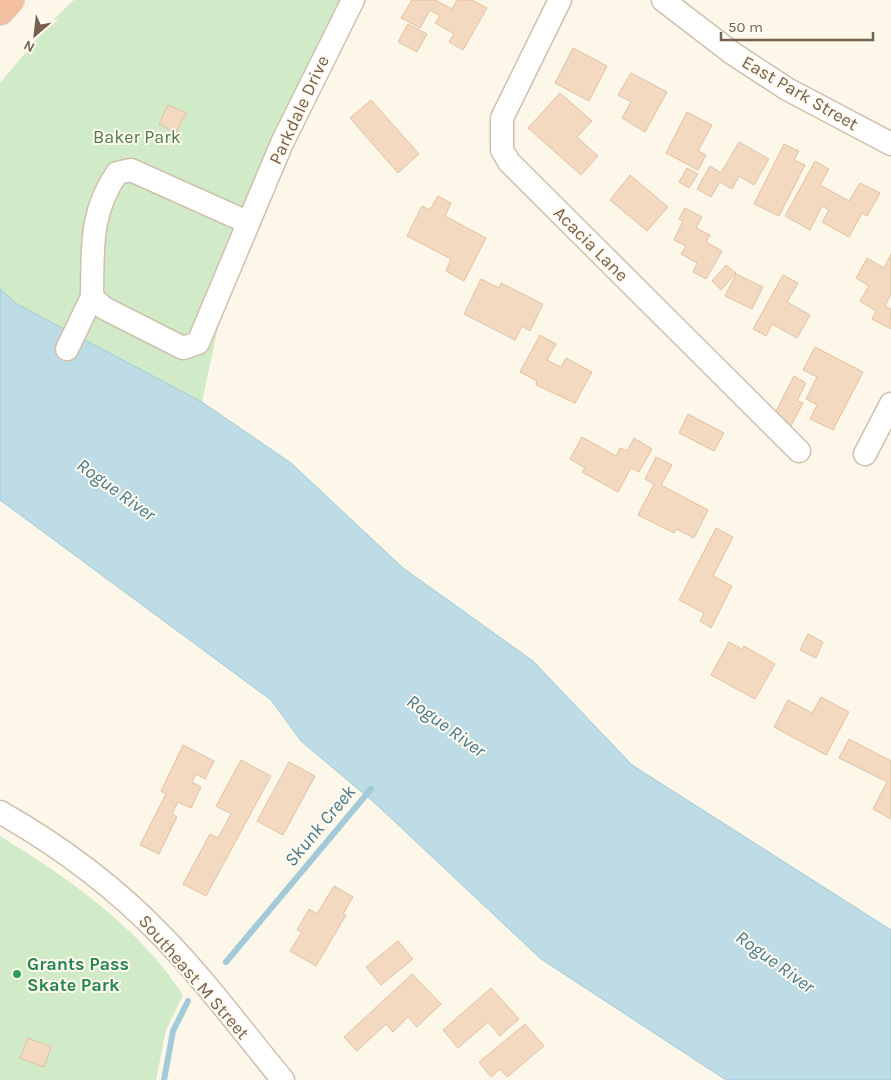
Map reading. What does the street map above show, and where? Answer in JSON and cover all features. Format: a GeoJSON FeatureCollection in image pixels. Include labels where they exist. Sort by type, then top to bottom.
{"type":"FeatureCollection","features":[{"type":"Feature","properties":{"kind":"highway"},"geometry":{"type":"LineString","coordinates":[[0,11],[10,0]]}},
{"type":"Feature","properties":{"kind":"street","name":"Parkdale Drive"},"geometry":{"type":"LineString","coordinates":[[92,297],[104,308],[183,348],[198,342],[213,311],[247,222],[313,78],[353,0]]}},
{"type":"Feature","properties":{"kind":"street","name":"Acacia Lane"},"geometry":{"type":"LineString","coordinates":[[560,0],[502,118],[502,150],[509,162],[799,451]]}},
{"type":"Feature","properties":{"kind":"street","name":"East Park Street"},"geometry":{"type":"LineString","coordinates":[[664,0],[732,53],[787,89],[891,144]]}},
{"type":"Feature","properties":{"kind":"street"},"geometry":{"type":"LineString","coordinates":[[67,349],[92,297],[94,223],[108,187],[117,173],[131,170],[247,222]]}},
{"type":"Feature","properties":{"kind":"street"},"geometry":{"type":"LineString","coordinates":[[864,454],[891,404]]}},
{"type":"Feature","properties":{"kind":"street","name":"Southeast M Street"},"geometry":{"type":"LineString","coordinates":[[0,812],[64,850],[163,937],[283,1080]]}},
{"type":"Feature","properties":{"kind":"green space","name":"Baker Park"},"geometry":{"type":"Polygon","coordinates":[[[74,0],[359,0],[232,261],[202,402],[17,304],[0,289],[0,83],[53,20],[74,0]]]}},
{"type":"Feature","properties":{"kind":"green space","name":"Grants Pass Skate Park"},"geometry":{"type":"Polygon","coordinates":[[[0,836],[76,887],[124,926],[165,970],[183,995],[166,1030],[156,1080],[0,1080],[0,836]]]}},
{"type":"Feature","properties":{"kind":"water","name":"Rogue River"},"geometry":{"type":"Polygon","coordinates":[[[0,289],[17,304],[202,402],[291,463],[403,568],[533,661],[632,765],[891,930],[891,1080],[726,1080],[541,959],[377,805],[301,741],[271,700],[0,500],[0,289]]]}},
{"type":"Feature","properties":{"kind":"building"},"geometry":{"type":"Polygon","coordinates":[[[412,0],[435,0],[452,9],[457,0],[472,0],[487,8],[463,50],[449,42],[454,34],[435,23],[440,16],[430,10],[420,28],[401,18],[412,0]]]}},
{"type":"Feature","properties":{"kind":"building"},"geometry":{"type":"Polygon","coordinates":[[[408,24],[427,34],[417,52],[398,42],[408,24]]]}},
{"type":"Feature","properties":{"kind":"building"},"geometry":{"type":"Polygon","coordinates":[[[573,48],[607,66],[589,101],[555,83],[573,48]]]}},
{"type":"Feature","properties":{"kind":"building"},"geometry":{"type":"Polygon","coordinates":[[[631,73],[667,92],[645,132],[622,118],[631,102],[618,95],[631,73]]]}},
{"type":"Feature","properties":{"kind":"building"},"geometry":{"type":"Polygon","coordinates":[[[560,93],[592,121],[577,137],[598,156],[581,175],[528,128],[560,93]]]}},
{"type":"Feature","properties":{"kind":"building"},"geometry":{"type":"Polygon","coordinates":[[[371,100],[419,154],[398,173],[350,118],[371,100]]]}},
{"type":"Feature","properties":{"kind":"building"},"geometry":{"type":"Polygon","coordinates":[[[168,105],[186,113],[176,133],[159,124],[168,105]]]}},
{"type":"Feature","properties":{"kind":"building"},"geometry":{"type":"Polygon","coordinates":[[[687,112],[712,125],[698,151],[706,155],[698,170],[666,153],[687,112]]]}},
{"type":"Feature","properties":{"kind":"building"},"geometry":{"type":"Polygon","coordinates":[[[739,142],[769,159],[754,185],[739,176],[732,189],[720,182],[711,197],[697,189],[710,166],[721,173],[739,142]]]}},
{"type":"Feature","properties":{"kind":"building"},"geometry":{"type":"Polygon","coordinates":[[[784,144],[799,151],[794,160],[805,165],[779,216],[754,204],[784,144]]]}},
{"type":"Feature","properties":{"kind":"building"},"geometry":{"type":"Polygon","coordinates":[[[815,161],[829,169],[820,185],[849,201],[860,183],[880,193],[867,216],[862,213],[849,237],[822,222],[829,210],[822,206],[810,230],[785,216],[815,161]]]}},
{"type":"Feature","properties":{"kind":"building"},"geometry":{"type":"Polygon","coordinates":[[[687,168],[698,174],[689,188],[679,182],[687,168]]]}},
{"type":"Feature","properties":{"kind":"building"},"geometry":{"type":"Polygon","coordinates":[[[630,175],[668,207],[647,231],[610,200],[630,175]]]}},
{"type":"Feature","properties":{"kind":"building"},"geometry":{"type":"Polygon","coordinates":[[[438,196],[451,203],[445,216],[486,238],[464,281],[446,271],[451,259],[407,236],[422,206],[430,210],[438,196]]]}},
{"type":"Feature","properties":{"kind":"building"},"geometry":{"type":"Polygon","coordinates":[[[685,208],[702,217],[696,228],[710,235],[706,242],[722,251],[706,279],[693,272],[697,263],[681,254],[686,246],[674,240],[683,221],[679,219],[685,208]]]}},
{"type":"Feature","properties":{"kind":"building"},"geometry":{"type":"Polygon","coordinates":[[[891,254],[891,294],[885,306],[891,309],[891,329],[872,319],[876,311],[860,301],[869,286],[856,278],[867,258],[884,268],[891,254]]]}},
{"type":"Feature","properties":{"kind":"building"},"geometry":{"type":"Polygon","coordinates":[[[726,265],[736,273],[721,290],[712,281],[726,265]]]}},
{"type":"Feature","properties":{"kind":"building"},"geometry":{"type":"Polygon","coordinates":[[[736,274],[763,287],[752,309],[725,296],[736,274]]]}},
{"type":"Feature","properties":{"kind":"building"},"geometry":{"type":"Polygon","coordinates":[[[783,275],[798,283],[787,302],[810,315],[797,338],[772,324],[766,336],[753,329],[783,275]]]}},
{"type":"Feature","properties":{"kind":"building"},"geometry":{"type":"Polygon","coordinates":[[[481,279],[499,288],[501,283],[543,304],[530,331],[522,326],[515,340],[464,314],[481,279]]]}},
{"type":"Feature","properties":{"kind":"building"},"geometry":{"type":"Polygon","coordinates":[[[540,335],[556,344],[547,360],[561,367],[566,358],[592,372],[575,403],[536,385],[537,381],[520,372],[540,335]]]}},
{"type":"Feature","properties":{"kind":"building"},"geometry":{"type":"Polygon","coordinates":[[[815,347],[863,372],[833,430],[810,419],[817,405],[806,399],[817,377],[803,370],[815,347]]]}},
{"type":"Feature","properties":{"kind":"building"},"geometry":{"type":"Polygon","coordinates":[[[794,376],[806,383],[797,401],[803,403],[791,426],[773,417],[794,376]]]}},
{"type":"Feature","properties":{"kind":"building"},"geometry":{"type":"Polygon","coordinates":[[[688,414],[724,433],[714,451],[679,433],[688,414]]]}},
{"type":"Feature","properties":{"kind":"building"},"geometry":{"type":"Polygon","coordinates":[[[582,437],[616,456],[620,448],[627,451],[634,438],[652,449],[639,472],[631,468],[618,492],[582,472],[585,468],[570,459],[582,437]]]}},
{"type":"Feature","properties":{"kind":"building"},"geometry":{"type":"Polygon","coordinates":[[[656,457],[672,465],[661,485],[708,510],[694,538],[676,529],[674,533],[638,515],[654,484],[645,479],[656,457]]]}},
{"type":"Feature","properties":{"kind":"building"},"geometry":{"type":"Polygon","coordinates":[[[716,528],[733,537],[713,576],[732,586],[711,628],[700,621],[704,613],[679,600],[716,528]]]}},
{"type":"Feature","properties":{"kind":"building"},"geometry":{"type":"Polygon","coordinates":[[[808,634],[823,642],[816,658],[800,650],[808,634]]]}},
{"type":"Feature","properties":{"kind":"building"},"geometry":{"type":"Polygon","coordinates":[[[729,642],[742,649],[744,646],[775,664],[755,699],[711,675],[729,642]]]}},
{"type":"Feature","properties":{"kind":"building"},"geometry":{"type":"Polygon","coordinates":[[[821,697],[849,712],[826,755],[774,727],[788,700],[812,713],[821,697]]]}},
{"type":"Feature","properties":{"kind":"building"},"geometry":{"type":"Polygon","coordinates":[[[849,739],[891,761],[891,819],[873,809],[887,782],[839,758],[849,739]]]}},
{"type":"Feature","properties":{"kind":"building"},"geometry":{"type":"Polygon","coordinates":[[[183,745],[214,761],[205,779],[196,774],[192,782],[201,787],[191,808],[178,802],[172,814],[177,817],[159,854],[140,845],[166,794],[161,791],[183,745]]]}},
{"type":"Feature","properties":{"kind":"building"},"geometry":{"type":"Polygon","coordinates":[[[241,760],[271,776],[206,896],[183,884],[210,834],[218,838],[231,814],[216,806],[241,760]]]}},
{"type":"Feature","properties":{"kind":"building"},"geometry":{"type":"Polygon","coordinates":[[[289,762],[315,776],[283,835],[257,821],[289,762]]]}},
{"type":"Feature","properties":{"kind":"building"},"geometry":{"type":"Polygon","coordinates":[[[334,886],[353,897],[343,914],[346,915],[316,966],[290,951],[302,932],[297,930],[309,909],[317,914],[334,886]]]}},
{"type":"Feature","properties":{"kind":"building"},"geometry":{"type":"Polygon","coordinates":[[[398,941],[413,959],[381,985],[366,967],[398,941]]]}},
{"type":"Feature","properties":{"kind":"building"},"geometry":{"type":"Polygon","coordinates":[[[412,974],[441,1004],[417,1027],[408,1017],[393,1032],[386,1024],[357,1051],[344,1037],[412,974]]]}},
{"type":"Feature","properties":{"kind":"building"},"geometry":{"type":"Polygon","coordinates":[[[491,988],[519,1019],[500,1036],[488,1022],[458,1048],[443,1030],[491,988]]]}},
{"type":"Feature","properties":{"kind":"building"},"geometry":{"type":"Polygon","coordinates":[[[525,1024],[544,1046],[507,1077],[500,1069],[491,1077],[479,1062],[525,1024]]]}},
{"type":"Feature","properties":{"kind":"building"},"geometry":{"type":"Polygon","coordinates":[[[28,1038],[51,1047],[44,1067],[20,1058],[28,1038]]]}},
{"type":"Feature","properties":{"kind":"waterway","name":"Skunk Creek"},"geometry":{"type":"LineString","coordinates":[[226,962],[371,789]]}},
{"type":"Feature","properties":{"kind":"waterway","name":"Skunk Creek"},"geometry":{"type":"LineString","coordinates":[[164,1080],[173,1031],[188,1001]]}},
{"type":"Feature","properties":{"kind":"place","name":"Grants Pass Skate Park"},"geometry":{"type":"Point","coordinates":[17,974]}}]}
